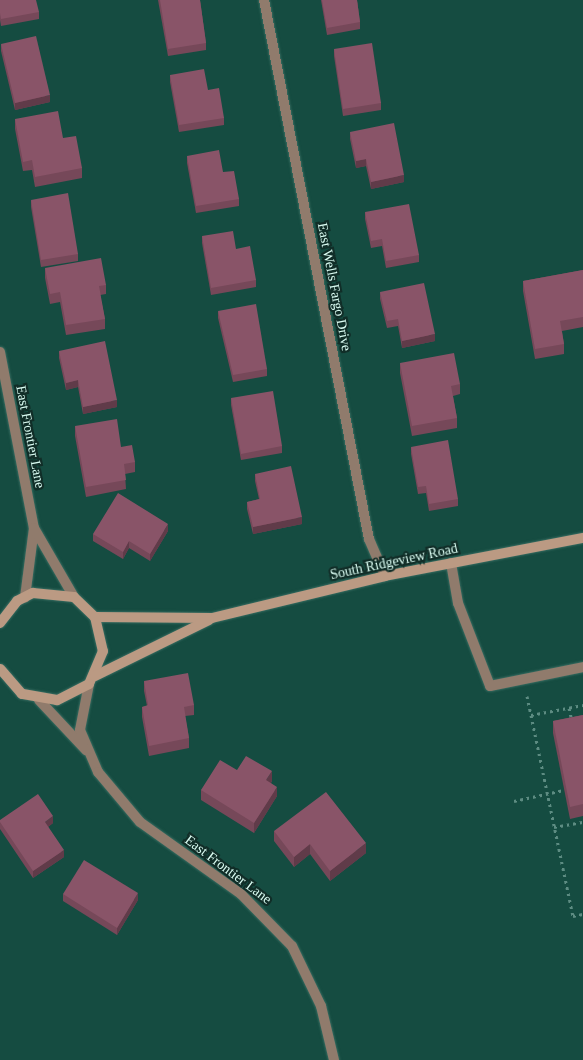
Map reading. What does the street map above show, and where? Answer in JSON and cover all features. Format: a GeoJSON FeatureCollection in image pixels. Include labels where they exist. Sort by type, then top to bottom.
{"type":"FeatureCollection","features":[{"type":"Feature","properties":{"kind":"main road","name":"South Ridgeview Road"},"geometry":{"type":"LineString","coordinates":[[212,618],[386,576],[583,538]]}},
{"type":"Feature","properties":{"kind":"main road"},"geometry":{"type":"LineString","coordinates":[[0,623],[25,597],[51,591],[74,596],[95,617],[103,651],[91,680]]}},
{"type":"Feature","properties":{"kind":"main road"},"geometry":{"type":"LineString","coordinates":[[95,617],[212,618]]}},
{"type":"Feature","properties":{"kind":"main road"},"geometry":{"type":"LineString","coordinates":[[0,669],[4,681],[39,700],[74,695],[91,680],[212,618]]}},
{"type":"Feature","properties":{"kind":"street","name":"East Wells Fargo Drive"},"geometry":{"type":"LineString","coordinates":[[264,0],[369,539],[386,576]]}},
{"type":"Feature","properties":{"kind":"street","name":"East Frontier Lane"},"geometry":{"type":"LineString","coordinates":[[0,352],[34,528]]}},
{"type":"Feature","properties":{"kind":"street"},"geometry":{"type":"LineString","coordinates":[[34,528],[74,596]]}},
{"type":"Feature","properties":{"kind":"street"},"geometry":{"type":"LineString","coordinates":[[25,597],[34,528]]}},
{"type":"Feature","properties":{"kind":"street"},"geometry":{"type":"LineString","coordinates":[[451,563],[458,603],[490,686],[583,667]]}},
{"type":"Feature","properties":{"kind":"street"},"geometry":{"type":"LineString","coordinates":[[86,751],[81,711],[91,680]]}},
{"type":"Feature","properties":{"kind":"street"},"geometry":{"type":"LineString","coordinates":[[39,700],[86,751]]}},
{"type":"Feature","properties":{"kind":"street","name":"East Frontier Lane"},"geometry":{"type":"LineString","coordinates":[[86,751],[112,793],[140,822],[240,894],[292,946],[321,1006],[334,1060]]}},
{"type":"Feature","properties":{"kind":"path"},"geometry":{"type":"LineString","coordinates":[[529,678],[531,716],[573,916],[583,914]]}},
{"type":"Feature","properties":{"kind":"path"},"geometry":{"type":"LineString","coordinates":[[531,716],[583,705]]}},
{"type":"Feature","properties":{"kind":"path"},"geometry":{"type":"LineString","coordinates":[[569,708],[574,729]]}},
{"type":"Feature","properties":{"kind":"path"},"geometry":{"type":"LineString","coordinates":[[514,800],[564,790]]}},
{"type":"Feature","properties":{"kind":"path"},"geometry":{"type":"LineString","coordinates":[[554,827],[583,822]]}},
{"type":"Feature","properties":{"kind":"building"},"geometry":{"type":"Polygon","coordinates":[[[0,0],[36,0],[39,12],[1,19],[0,0]]]}},
{"type":"Feature","properties":{"kind":"building"},"geometry":{"type":"Polygon","coordinates":[[[160,0],[200,0],[206,43],[168,49],[160,0]]]}},
{"type":"Feature","properties":{"kind":"building"},"geometry":{"type":"Polygon","coordinates":[[[322,0],[357,0],[360,22],[327,28],[322,0]]]}},
{"type":"Feature","properties":{"kind":"building"},"geometry":{"type":"Polygon","coordinates":[[[36,36],[50,95],[15,103],[1,44],[36,36]]]}},
{"type":"Feature","properties":{"kind":"building"},"geometry":{"type":"Polygon","coordinates":[[[372,43],[381,103],[343,109],[334,49],[372,43]]]}},
{"type":"Feature","properties":{"kind":"building"},"geometry":{"type":"Polygon","coordinates":[[[204,69],[208,90],[219,88],[224,118],[179,125],[170,75],[204,69]]]}},
{"type":"Feature","properties":{"kind":"building"},"geometry":{"type":"Polygon","coordinates":[[[58,111],[63,138],[76,136],[82,168],[35,177],[32,160],[23,162],[15,119],[58,111]]]}},
{"type":"Feature","properties":{"kind":"building"},"geometry":{"type":"Polygon","coordinates":[[[394,123],[404,175],[371,182],[366,159],[356,161],[350,132],[394,123]]]}},
{"type":"Feature","properties":{"kind":"building"},"geometry":{"type":"Polygon","coordinates":[[[219,150],[223,172],[234,171],[239,199],[196,206],[187,156],[219,150]]]}},
{"type":"Feature","properties":{"kind":"building"},"geometry":{"type":"Polygon","coordinates":[[[68,193],[78,254],[41,260],[31,200],[68,193]]]}},
{"type":"Feature","properties":{"kind":"building"},"geometry":{"type":"Polygon","coordinates":[[[409,204],[419,255],[386,261],[382,239],[371,241],[365,212],[409,204]]]}},
{"type":"Feature","properties":{"kind":"building"},"geometry":{"type":"Polygon","coordinates":[[[233,231],[236,249],[250,246],[256,280],[211,288],[202,236],[233,231]]]}},
{"type":"Feature","properties":{"kind":"building"},"geometry":{"type":"Polygon","coordinates":[[[101,258],[106,285],[99,286],[105,319],[66,325],[60,292],[50,294],[45,268],[101,258]]]}},
{"type":"Feature","properties":{"kind":"building"},"geometry":{"type":"Polygon","coordinates":[[[583,270],[583,317],[560,321],[564,344],[535,349],[523,281],[583,270]]]}},
{"type":"Feature","properties":{"kind":"building"},"geometry":{"type":"Polygon","coordinates":[[[424,283],[435,334],[402,341],[398,319],[387,321],[380,292],[424,283]]]}},
{"type":"Feature","properties":{"kind":"building"},"geometry":{"type":"Polygon","coordinates":[[[256,304],[267,369],[233,375],[218,311],[256,304]]]}},
{"type":"Feature","properties":{"kind":"building"},"geometry":{"type":"Polygon","coordinates":[[[105,341],[117,400],[83,407],[78,380],[66,383],[59,351],[105,341]]]}},
{"type":"Feature","properties":{"kind":"building"},"geometry":{"type":"Polygon","coordinates":[[[454,353],[460,384],[451,386],[457,418],[412,426],[400,363],[454,353]]]}},
{"type":"Feature","properties":{"kind":"building"},"geometry":{"type":"Polygon","coordinates":[[[273,391],[282,446],[241,454],[231,398],[273,391]]]}},
{"type":"Feature","properties":{"kind":"building"},"geometry":{"type":"Polygon","coordinates":[[[117,419],[121,447],[132,445],[135,462],[124,464],[126,480],[86,487],[75,426],[117,419]]]}},
{"type":"Feature","properties":{"kind":"building"},"geometry":{"type":"Polygon","coordinates":[[[448,440],[458,499],[429,504],[426,486],[418,487],[411,447],[448,440]]]}},
{"type":"Feature","properties":{"kind":"building"},"geometry":{"type":"Polygon","coordinates":[[[291,466],[302,517],[253,527],[247,502],[260,499],[255,474],[291,466]]]}},
{"type":"Feature","properties":{"kind":"building"},"geometry":{"type":"Polygon","coordinates":[[[118,493],[168,524],[150,554],[129,541],[123,552],[93,534],[118,493]]]}},
{"type":"Feature","properties":{"kind":"building"},"geometry":{"type":"Polygon","coordinates":[[[188,673],[194,705],[184,707],[189,738],[149,746],[142,707],[148,705],[144,681],[188,673]]]}},
{"type":"Feature","properties":{"kind":"building"},"geometry":{"type":"Polygon","coordinates":[[[583,715],[583,804],[570,807],[553,721],[583,715]]]}},
{"type":"Feature","properties":{"kind":"building"},"geometry":{"type":"Polygon","coordinates":[[[246,756],[272,771],[266,780],[277,787],[254,823],[201,790],[220,760],[237,770],[246,756]]]}},
{"type":"Feature","properties":{"kind":"building"},"geometry":{"type":"Polygon","coordinates":[[[326,792],[366,843],[330,871],[310,844],[294,857],[274,831],[326,792]]]}},
{"type":"Feature","properties":{"kind":"building"},"geometry":{"type":"Polygon","coordinates":[[[38,794],[53,816],[45,822],[64,850],[33,871],[0,820],[38,794]]]}},
{"type":"Feature","properties":{"kind":"building"},"geometry":{"type":"Polygon","coordinates":[[[84,860],[138,893],[117,928],[63,894],[84,860]]]}}]}
